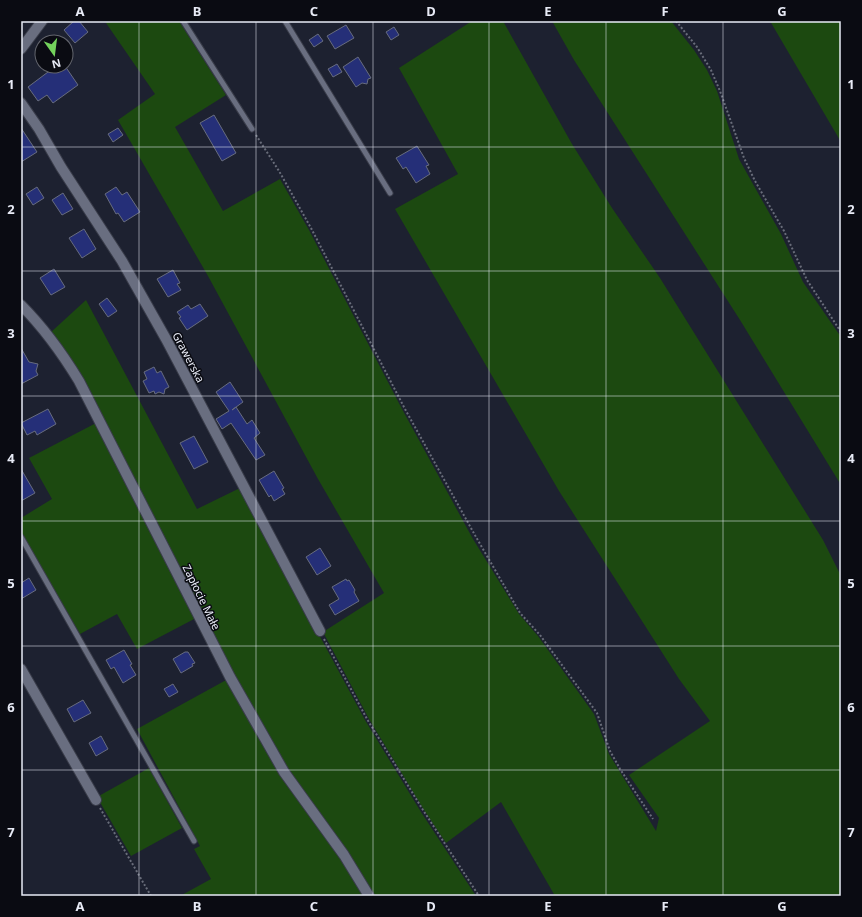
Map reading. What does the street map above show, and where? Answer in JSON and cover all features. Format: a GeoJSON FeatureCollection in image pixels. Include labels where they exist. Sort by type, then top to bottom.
{"type":"FeatureCollection","features":[{"type":"Feature","properties":{"kind":"street"},"geometry":{"type":"LineString","coordinates":[[21,49],[42,21]]}},
{"type":"Feature","properties":{"kind":"street","name":"Grawerska"},"geometry":{"type":"LineString","coordinates":[[21,103],[122,261],[166,339],[320,631]]}},
{"type":"Feature","properties":{"kind":"street","name":"Zapłocie Małe"},"geometry":{"type":"LineString","coordinates":[[21,305],[47,334],[66,359],[79,381],[230,678],[284,772],[344,855],[369,896]]}},
{"type":"Feature","properties":{"kind":"street"},"geometry":{"type":"LineString","coordinates":[[21,669],[96,800]]}},
{"type":"Feature","properties":{"kind":"lane"},"geometry":{"type":"LineString","coordinates":[[183,21],[252,128]]}},
{"type":"Feature","properties":{"kind":"lane"},"geometry":{"type":"LineString","coordinates":[[286,21],[390,193]]}},
{"type":"Feature","properties":{"kind":"lane"},"geometry":{"type":"LineString","coordinates":[[21,537],[194,841]]}},
{"type":"Feature","properties":{"kind":"path"},"geometry":{"type":"LineString","coordinates":[[676,21],[697,47],[711,70],[744,158],[755,181],[784,231],[807,280],[841,332]]}},
{"type":"Feature","properties":{"kind":"path"},"geometry":{"type":"LineString","coordinates":[[252,128],[279,171],[311,228],[405,409],[480,544],[520,612],[540,635],[597,713],[610,751],[653,819]]}},
{"type":"Feature","properties":{"kind":"path"},"geometry":{"type":"LineString","coordinates":[[320,631],[368,719],[423,810],[479,896]]}},
{"type":"Feature","properties":{"kind":"path"},"geometry":{"type":"LineString","coordinates":[[96,800],[151,896]]}},
{"type":"Feature","properties":{"kind":"green space"},"geometry":{"type":"Polygon","coordinates":[[[108,21],[179,21],[226,95],[175,127],[223,211],[280,179],[309,230],[402,409],[473,539],[519,614],[538,636],[594,714],[609,754],[656,831],[659,818],[629,775],[710,721],[679,679],[559,491],[395,209],[458,174],[399,68],[472,21],[503,21],[572,144],[612,208],[660,278],[823,540],[841,576],[841,896],[555,896],[501,802],[446,843],[424,810],[369,719],[323,632],[384,593],[318,479],[208,276],[118,120],[155,94],[106,23],[108,21]]]}},
{"type":"Feature","properties":{"kind":"green space"},"geometry":{"type":"Polygon","coordinates":[[[552,21],[671,21],[694,50],[707,70],[717,91],[739,159],[781,234],[803,282],[841,337],[841,485],[740,320],[574,60],[552,21]]]}},
{"type":"Feature","properties":{"kind":"green space"},"geometry":{"type":"Polygon","coordinates":[[[770,21],[841,21],[841,142],[770,21]]]}},
{"type":"Feature","properties":{"kind":"green space"},"geometry":{"type":"Polygon","coordinates":[[[86,300],[197,509],[240,488],[365,720],[421,812],[476,896],[372,896],[287,771],[233,677],[50,333],[86,300]]]}},
{"type":"Feature","properties":{"kind":"green space"},"geometry":{"type":"Polygon","coordinates":[[[98,422],[196,618],[137,649],[117,614],[80,634],[21,532],[21,518],[52,499],[29,458],[98,422]]]}},
{"type":"Feature","properties":{"kind":"green space"},"geometry":{"type":"Polygon","coordinates":[[[228,679],[365,896],[180,896],[211,879],[194,849],[200,846],[137,729],[228,679]]]}},
{"type":"Feature","properties":{"kind":"green space"},"geometry":{"type":"Polygon","coordinates":[[[149,768],[182,828],[131,856],[97,797],[149,768]]]}},
{"type":"Feature","properties":{"kind":"building"},"geometry":{"type":"Polygon","coordinates":[[[74,21],[79,21],[88,32],[75,43],[74,34],[67,34],[64,30],[74,21]]]}},
{"type":"Feature","properties":{"kind":"building"},"geometry":{"type":"Polygon","coordinates":[[[346,25],[354,38],[335,49],[327,36],[346,25]]]}},
{"type":"Feature","properties":{"kind":"building"},"geometry":{"type":"Polygon","coordinates":[[[394,27],[399,35],[391,40],[386,32],[394,27]]]}},
{"type":"Feature","properties":{"kind":"building"},"geometry":{"type":"Polygon","coordinates":[[[318,34],[323,41],[314,47],[309,40],[318,34]]]}},
{"type":"Feature","properties":{"kind":"building"},"geometry":{"type":"Polygon","coordinates":[[[358,57],[371,78],[368,79],[367,84],[362,83],[356,87],[343,67],[358,57]]]}},
{"type":"Feature","properties":{"kind":"building"},"geometry":{"type":"Polygon","coordinates":[[[337,64],[342,72],[333,77],[328,69],[337,64]]]}},
{"type":"Feature","properties":{"kind":"building"},"geometry":{"type":"Polygon","coordinates":[[[45,74],[70,74],[78,85],[53,103],[47,95],[38,101],[28,87],[45,74]]]}},
{"type":"Feature","properties":{"kind":"building"},"geometry":{"type":"Polygon","coordinates":[[[214,115],[236,153],[222,161],[200,123],[214,115]]]}},
{"type":"Feature","properties":{"kind":"building"},"geometry":{"type":"Polygon","coordinates":[[[21,128],[37,152],[21,162],[21,128]]]}},
{"type":"Feature","properties":{"kind":"building"},"geometry":{"type":"Polygon","coordinates":[[[118,128],[123,135],[113,142],[108,134],[118,128]]]}},
{"type":"Feature","properties":{"kind":"building"},"geometry":{"type":"Polygon","coordinates":[[[417,146],[429,165],[426,166],[430,174],[416,183],[406,167],[403,169],[396,158],[417,146]]]}},
{"type":"Feature","properties":{"kind":"building"},"geometry":{"type":"Polygon","coordinates":[[[37,187],[44,198],[33,205],[26,194],[37,187]]]}},
{"type":"Feature","properties":{"kind":"building"},"geometry":{"type":"Polygon","coordinates":[[[116,187],[122,195],[127,192],[140,212],[124,222],[118,213],[116,214],[105,194],[116,187]]]}},
{"type":"Feature","properties":{"kind":"building"},"geometry":{"type":"Polygon","coordinates":[[[63,193],[73,209],[62,215],[52,200],[63,193]]]}},
{"type":"Feature","properties":{"kind":"building"},"geometry":{"type":"Polygon","coordinates":[[[84,229],[96,249],[82,258],[69,238],[84,229]]]}},
{"type":"Feature","properties":{"kind":"building"},"geometry":{"type":"Polygon","coordinates":[[[54,269],[65,287],[51,295],[40,278],[54,269]]]}},
{"type":"Feature","properties":{"kind":"building"},"geometry":{"type":"Polygon","coordinates":[[[173,270],[180,283],[177,284],[181,290],[168,297],[157,279],[173,270]]]}},
{"type":"Feature","properties":{"kind":"building"},"geometry":{"type":"Polygon","coordinates":[[[107,298],[117,311],[108,317],[99,304],[107,298]]]}},
{"type":"Feature","properties":{"kind":"building"},"geometry":{"type":"Polygon","coordinates":[[[200,304],[208,316],[187,330],[177,312],[188,305],[191,309],[200,304]]]}},
{"type":"Feature","properties":{"kind":"building"},"geometry":{"type":"Polygon","coordinates":[[[21,348],[29,362],[38,364],[36,371],[38,375],[21,384],[21,348]]]}},
{"type":"Feature","properties":{"kind":"building"},"geometry":{"type":"Polygon","coordinates":[[[154,367],[157,373],[161,371],[169,387],[165,389],[164,394],[159,392],[155,394],[154,391],[149,393],[143,381],[147,379],[144,372],[154,367]]]}},
{"type":"Feature","properties":{"kind":"building"},"geometry":{"type":"Polygon","coordinates":[[[230,382],[243,402],[236,407],[247,424],[252,420],[260,433],[254,438],[265,455],[256,460],[231,423],[222,429],[216,419],[229,411],[216,392],[230,382]]]}},
{"type":"Feature","properties":{"kind":"building"},"geometry":{"type":"Polygon","coordinates":[[[48,409],[56,424],[37,435],[35,431],[27,435],[21,423],[48,409]]]}},
{"type":"Feature","properties":{"kind":"building"},"geometry":{"type":"Polygon","coordinates":[[[194,436],[208,462],[194,469],[180,443],[194,436]]]}},
{"type":"Feature","properties":{"kind":"building"},"geometry":{"type":"Polygon","coordinates":[[[21,469],[35,493],[21,501],[21,469]]]}},
{"type":"Feature","properties":{"kind":"building"},"geometry":{"type":"Polygon","coordinates":[[[274,471],[284,488],[282,489],[285,494],[274,501],[271,495],[269,497],[259,480],[274,471]]]}},
{"type":"Feature","properties":{"kind":"building"},"geometry":{"type":"Polygon","coordinates":[[[320,548],[331,566],[317,575],[306,557],[320,548]]]}},
{"type":"Feature","properties":{"kind":"building"},"geometry":{"type":"Polygon","coordinates":[[[29,578],[36,590],[21,599],[21,583],[29,578]]]}},
{"type":"Feature","properties":{"kind":"building"},"geometry":{"type":"Polygon","coordinates":[[[346,579],[347,581],[349,580],[355,590],[354,592],[359,601],[335,615],[329,605],[339,599],[332,587],[346,579]]]}},
{"type":"Feature","properties":{"kind":"building"},"geometry":{"type":"Polygon","coordinates":[[[124,650],[136,675],[123,683],[114,667],[111,669],[106,660],[124,650]]]}},
{"type":"Feature","properties":{"kind":"building"},"geometry":{"type":"Polygon","coordinates":[[[185,652],[188,652],[195,663],[192,664],[193,666],[181,673],[173,659],[185,652]]]}},
{"type":"Feature","properties":{"kind":"building"},"geometry":{"type":"Polygon","coordinates":[[[173,684],[178,692],[169,697],[164,689],[173,684]]]}},
{"type":"Feature","properties":{"kind":"building"},"geometry":{"type":"Polygon","coordinates":[[[83,700],[91,713],[74,722],[67,709],[83,700]]]}},
{"type":"Feature","properties":{"kind":"building"},"geometry":{"type":"Polygon","coordinates":[[[101,736],[108,749],[96,756],[89,743],[101,736]]]}}]}
